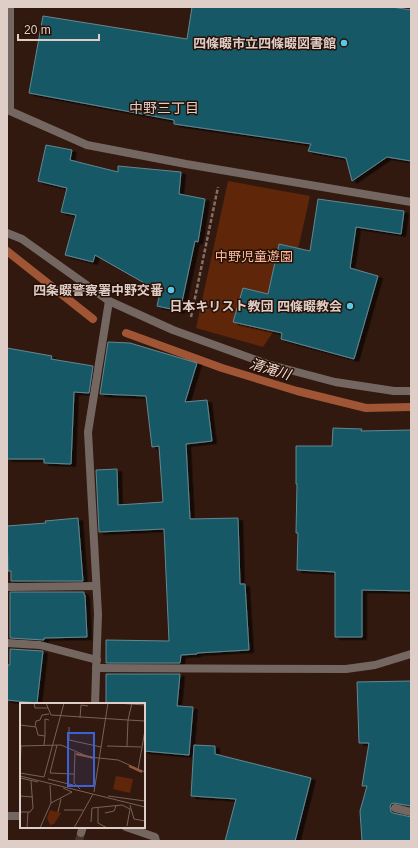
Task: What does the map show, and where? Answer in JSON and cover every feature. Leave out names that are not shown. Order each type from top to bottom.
[{"type":"street","points":[[10,7],[10,111],[87,144],[222,171],[411,202]]},
{"type":"street","points":[[7,232],[22,239],[109,301],[173,330],[267,364],[335,382],[394,391],[411,391]]},
{"type":"street","points":[[95,703],[98,614],[88,432],[109,301]]},
{"type":"street","points":[[7,587],[96,586]]},
{"type":"street","points":[[7,643],[40,645],[97,664],[346,669],[375,665],[411,654]]},
{"type":"street","points":[[395,808],[411,812]]},
{"type":"street","points":[[7,816],[20,816]]},
{"type":"street","points":[[129,828],[155,838],[156,841]]},
{"type":"path","points":[[187,335],[222,171]]},
{"type":"green space","name":"中野児童遊園","points":[[228,181],[310,196],[283,317],[263,347],[196,328]]},
{"type":"building","points":[[192,7],[392,7],[411,10],[411,161],[387,157],[352,181],[346,158],[308,151],[311,144],[174,124],[174,120],[29,93],[43,16],[187,39]]},
{"type":"building","points":[[46,145],[72,150],[70,160],[118,172],[118,166],[181,172],[179,194],[205,199],[198,242],[195,241],[180,311],[157,306],[160,292],[95,255],[93,262],[65,255],[76,215],[61,212],[67,188],[38,181]]},
{"type":"building","points":[[318,199],[404,211],[401,234],[356,227],[350,268],[378,276],[354,359],[281,339],[282,333],[233,322],[243,288],[268,294],[279,244],[310,251]]},
{"type":"building","points":[[108,342],[130,343],[197,363],[185,402],[207,400],[212,441],[186,444],[190,519],[238,518],[240,584],[245,584],[249,650],[181,655],[180,663],[106,663],[106,640],[169,641],[164,529],[99,532],[96,470],[117,469],[118,505],[163,502],[159,446],[152,447],[146,396],[100,394]]},
{"type":"building","points":[[7,348],[52,356],[51,359],[93,366],[89,393],[74,392],[71,464],[44,463],[44,459],[7,459]]},
{"type":"building","points":[[333,428],[362,429],[361,431],[411,430],[411,591],[362,590],[362,637],[335,637],[335,572],[297,570],[298,533],[296,533],[296,446],[332,446]]},
{"type":"building","points":[[78,518],[83,581],[11,581],[11,571],[8,571],[7,526],[46,523],[45,521]]},
{"type":"building","points":[[10,592],[84,592],[87,637],[44,638],[44,640],[10,638]]},
{"type":"building","points":[[10,649],[43,651],[37,703],[7,700],[7,665],[10,665]]},
{"type":"building","points":[[106,674],[180,674],[177,706],[193,707],[189,755],[145,751],[145,703],[106,703]]},
{"type":"building","points":[[411,681],[411,806],[394,803],[391,804],[390,807],[391,812],[393,813],[411,817],[411,841],[362,841],[360,811],[367,786],[362,786],[369,743],[359,743],[357,682]]},
{"type":"building","points":[[194,745],[215,746],[215,754],[311,778],[295,841],[225,841],[236,799],[191,796]]},
{"type":"waterway","name":"清滝川","points":[[7,251],[93,319]]},
{"type":"waterway","name":"清滝川","points":[[126,333],[222,368],[297,391],[366,408],[411,407]]},
{"type":"tunnel","points":[[79,841],[81,833]]},
{"type":"place","name":"四條畷市立四條畷図書館","points":[[344,43]]},
{"type":"place","name":"四条畷警察署中野交番","points":[[171,290]]},
{"type":"place","name":"日本キリスト教団 四條畷教会","points":[[350,306]]},
{"type":"district","name":"中野三丁目","points":[[164,108]]}]
